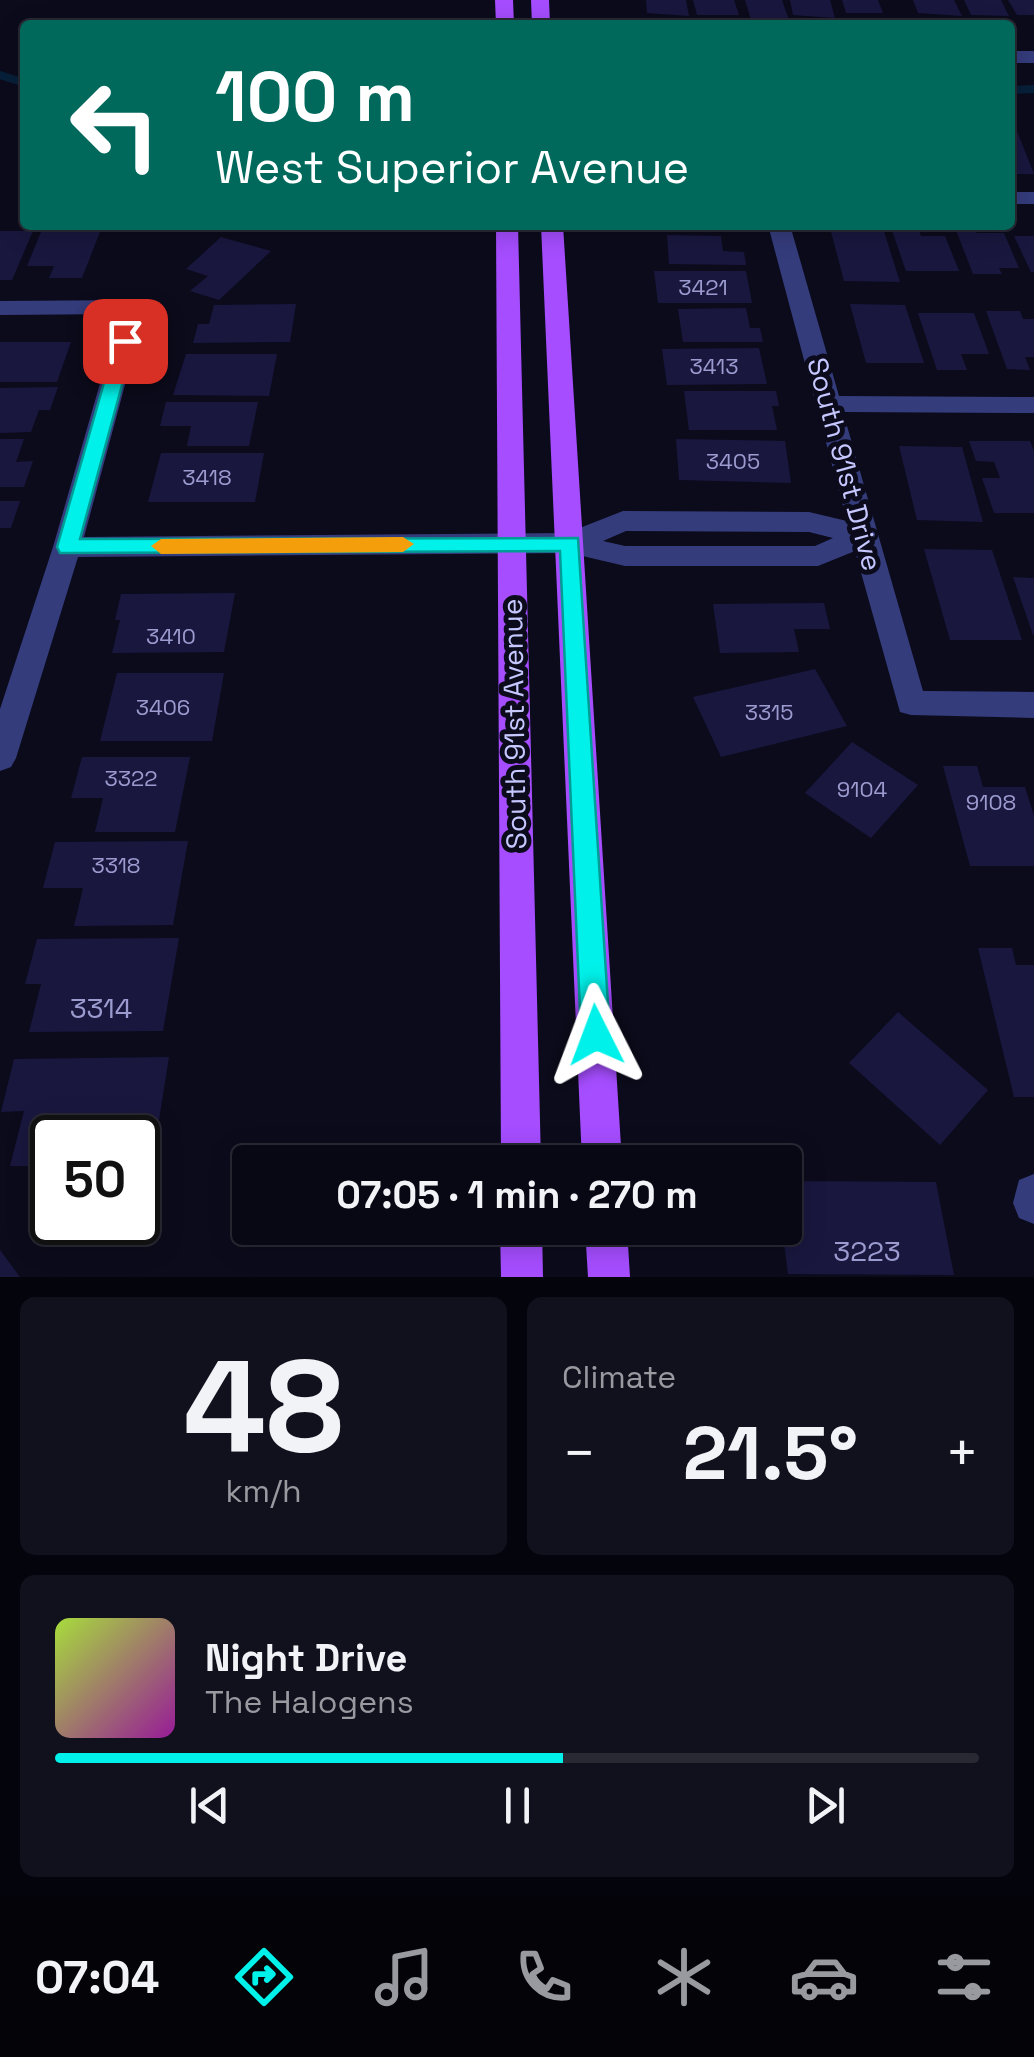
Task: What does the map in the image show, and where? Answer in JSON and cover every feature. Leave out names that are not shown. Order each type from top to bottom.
[{"type":"main road","name":"South 91st Avenue","points":[[507,230],[520,1145]]},
{"type":"main road","points":[[552,230],[601,1145]]},
{"type":"main road","points":[[521,1245],[522,1277]]},
{"type":"main road","points":[[607,1245],[609,1277]]},
{"type":"street","name":"South 91st Drive","points":[[780,230],[911,704],[1034,704]]},
{"type":"street","points":[[0,308],[134,307],[67,547],[0,758]]},
{"type":"street","points":[[828,404],[1034,405]]},
{"type":"street","points":[[67,547],[570,544],[625,556],[818,556],[864,535]]},
{"type":"building","points":[[646,0],[686,0],[689,16],[647,13]]},
{"type":"building","points":[[693,0],[734,0],[739,15],[697,15]]},
{"type":"building","points":[[745,0],[782,0],[789,20],[751,20]]},
{"type":"building","points":[[790,0],[830,0],[835,18],[793,15]]},
{"type":"building","points":[[842,0],[878,0],[883,13],[846,13]]},
{"type":"building","points":[[913,0],[954,0],[962,16],[918,13]]},
{"type":"building","points":[[964,0],[1001,0],[1009,16],[971,15]]},
{"type":"building","points":[[1008,0],[1034,0],[1034,15],[1017,15]]},
{"type":"building","points":[[1015,131],[1017,131],[1034,174],[1015,174]]},
{"type":"building","points":[[639,230],[722,231],[639,231]]},
{"type":"building","points":[[831,230],[884,230],[900,282],[844,281]]},
{"type":"building","points":[[892,230],[919,230],[921,236],[945,236],[959,271],[906,271]]},
{"type":"building","points":[[956,230],[1004,233],[1019,268],[999,268],[1002,274],[973,274]]},
{"type":"building","points":[[0,231],[33,231],[12,280],[0,280]]},
{"type":"building","points":[[41,232],[100,232],[82,278],[49,278],[54,266],[27,266]]},
{"type":"building","points":[[667,235],[721,236],[723,251],[744,252],[746,265],[669,264]]},
{"type":"building","points":[[1014,236],[1034,236],[1034,272],[1031,272]]},
{"type":"building","points":[[221,237],[271,251],[219,300],[190,291],[208,276],[186,269]]},
{"type":"building","points":[[654,271],[746,271],[752,303],[658,303]]},
{"type":"building","points":[[296,304],[290,342],[193,343],[198,324],[209,324],[214,305]]},
{"type":"building","points":[[850,304],[905,305],[924,363],[866,363]]},
{"type":"building","points":[[746,308],[750,328],[760,328],[763,342],[683,342],[678,309]]},
{"type":"building","points":[[986,311],[1020,311],[1023,319],[1034,319],[1034,357],[1025,357],[1030,370],[1007,369]]},
{"type":"building","points":[[918,313],[974,313],[989,354],[961,354],[967,370],[937,370]]},
{"type":"building","points":[[0,342],[71,342],[57,382],[0,382]]},
{"type":"building","points":[[759,348],[767,384],[667,385],[662,349]]},
{"type":"building","points":[[186,354],[277,354],[269,396],[173,395]]},
{"type":"building","points":[[58,387],[50,410],[39,410],[31,432],[0,433],[0,388]]},
{"type":"building","points":[[684,391],[776,391],[779,406],[772,406],[777,430],[689,430]]},
{"type":"building","points":[[166,402],[258,402],[249,446],[187,446],[191,426],[160,426]]},
{"type":"building","points":[[0,439],[24,439],[16,462],[33,461],[24,487],[0,487]]},
{"type":"building","points":[[676,439],[785,441],[791,483],[679,480]]},
{"type":"building","points":[[969,441],[1030,441],[1034,451],[1034,513],[994,513],[982,478],[1000,478],[994,462],[976,461]]},
{"type":"building","points":[[899,446],[962,447],[983,522],[917,520]]},
{"type":"building","points":[[161,453],[264,453],[255,502],[148,502]]},
{"type":"building","points":[[0,501],[20,501],[11,528],[0,528]]},
{"type":"building","points":[[924,549],[992,550],[1022,640],[950,640]]},
{"type":"building","points":[[1013,577],[1034,578],[1034,635],[1033,635]]},
{"type":"building","points":[[235,593],[224,652],[112,653],[121,594]]},
{"type":"building","points":[[824,603],[830,629],[794,629],[799,652],[720,653],[713,604]]},
{"type":"building","points":[[815,669],[847,726],[721,757],[693,697]]},
{"type":"building","points":[[117,673],[224,673],[212,741],[100,741]]},
{"type":"building","points":[[852,742],[918,785],[871,838],[805,793]]},
{"type":"building","points":[[82,757],[190,757],[175,832],[95,832],[103,798],[71,798]]},
{"type":"building","points":[[943,766],[977,766],[983,787],[1025,787],[1034,816],[1034,866],[970,866]]},
{"type":"building","points":[[188,841],[173,925],[74,926],[83,888],[43,888],[55,842]]},
{"type":"building","points":[[179,938],[163,1031],[29,1032],[41,984],[25,984],[37,939]]},
{"type":"building","points":[[978,948],[1012,948],[1016,965],[1034,965],[1034,1097],[1014,1097]]},
{"type":"building","points":[[898,1012],[988,1090],[940,1145],[849,1063]]},
{"type":"building","points":[[169,1057],[160,1115],[30,1115],[30,1166],[10,1166],[24,1111],[1,1112],[14,1059]]},
{"type":"building","points":[[802,1181],[936,1182],[954,1275],[788,1274],[784,1245],[802,1245]]},
{"type":"building","points":[[0,1250],[20,1277],[0,1277]]},
{"type":"waterway","points":[[0,75],[20,81]]},
{"type":"waterway","points":[[1015,90],[1034,89]]},
{"type":"slow traffic","points":[[161,546],[403,544]]},
{"type":"route","points":[[125,341],[67,547],[570,544],[596,1035]]}]
